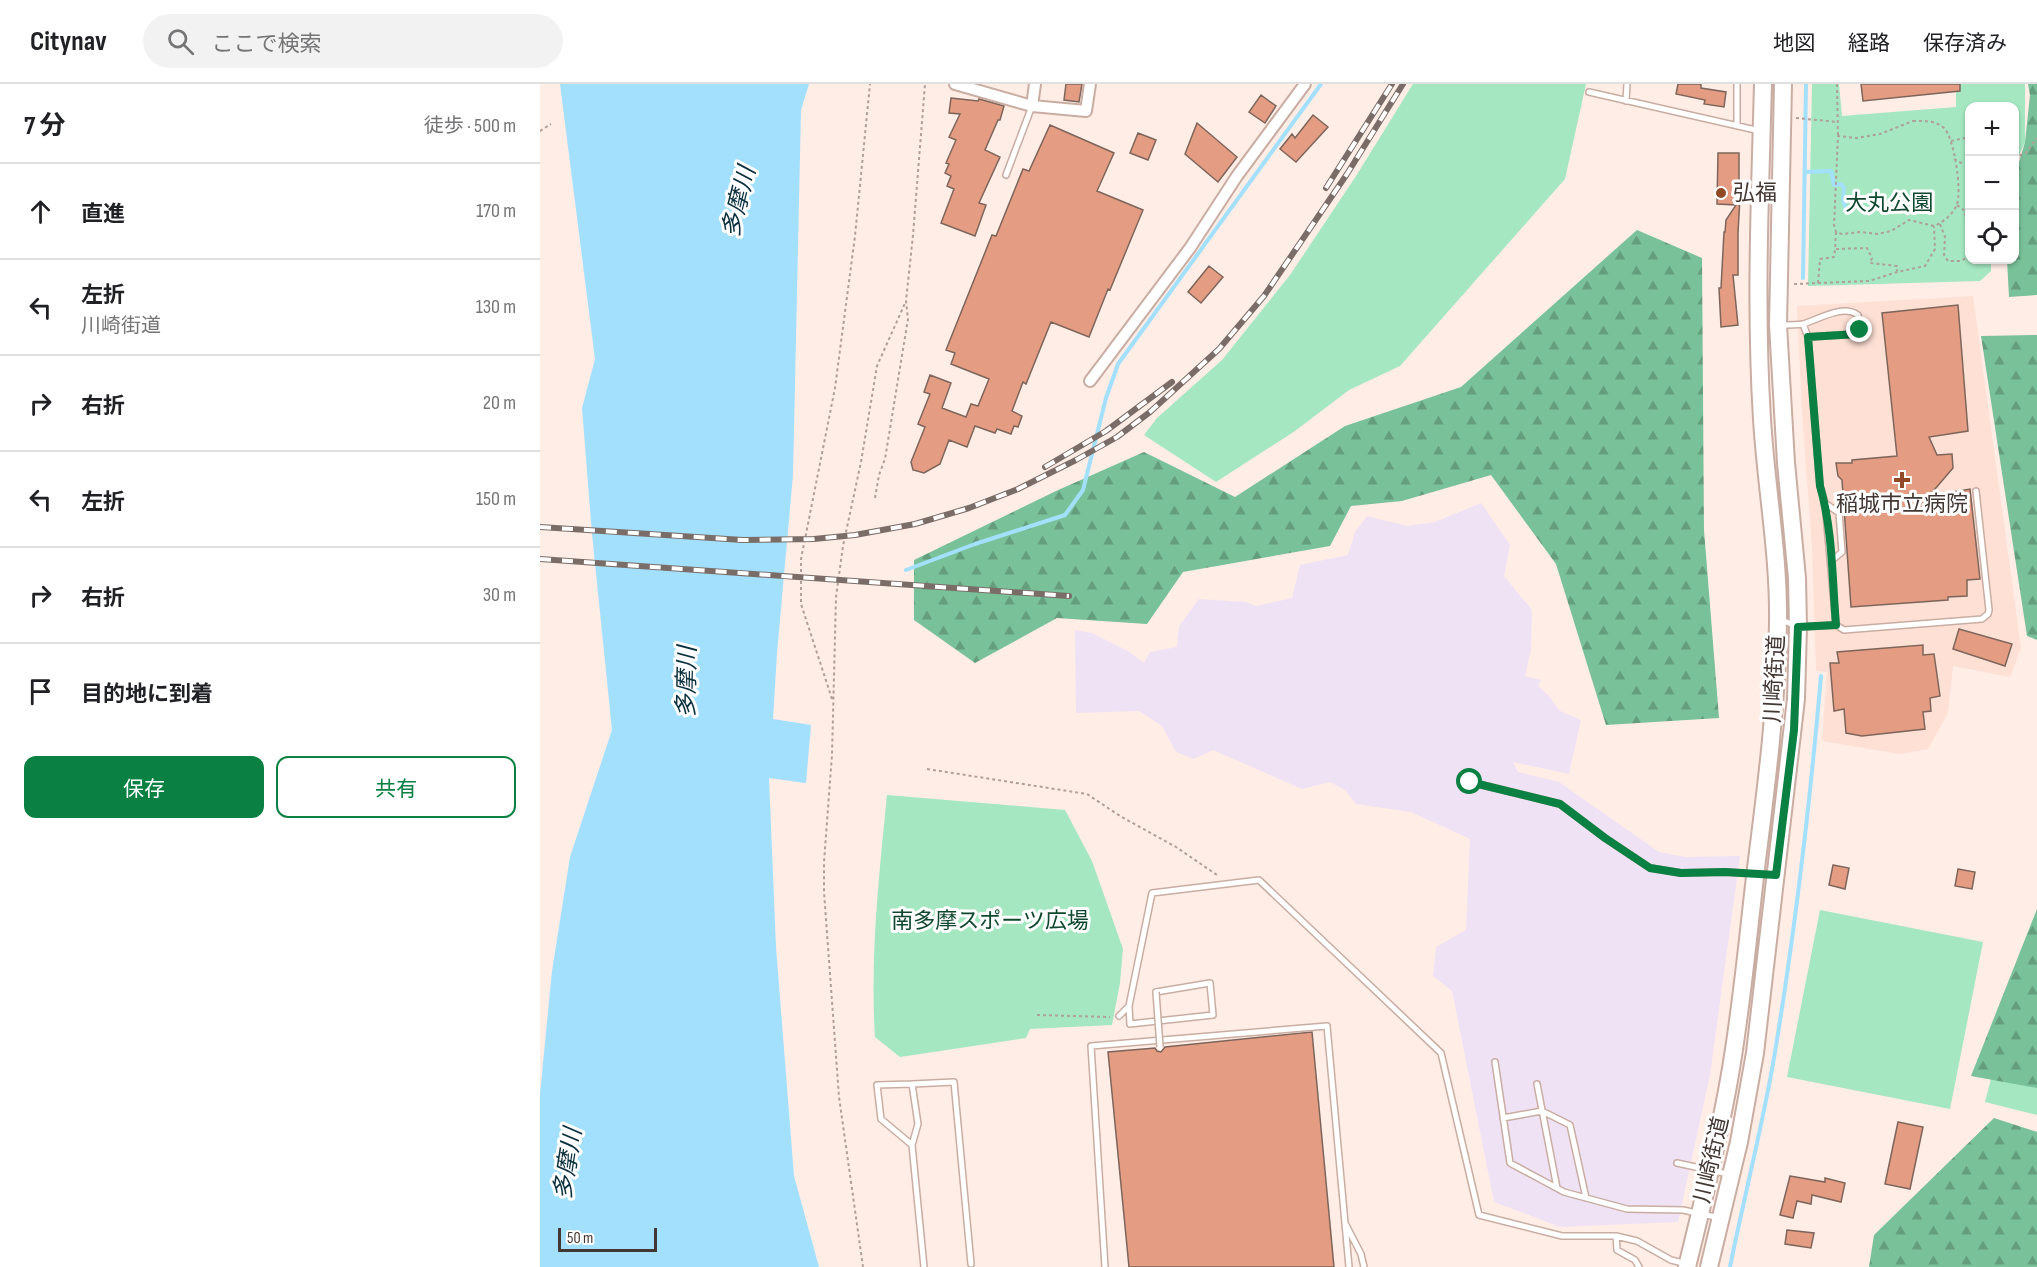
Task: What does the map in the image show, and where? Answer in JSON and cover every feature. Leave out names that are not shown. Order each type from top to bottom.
[{"type":"main road","name":"川崎街道","points":[[1687,1265],[1730,1077],[1773,736],[1778,618],[1762,421],[1758,326],[1763,84]]},
{"type":"main road","name":"川崎街道","points":[[1709,1267],[1732,1175],[1755,1053],[1794,730],[1798,627],[1797,578],[1784,440],[1778,325],[1783,84]]},
{"type":"main road","points":[[1762,132],[1782,132]]},
{"type":"main road","points":[[1758,326],[1778,325]]},
{"type":"street","points":[[955,84],[1032,106],[1086,111],[1090,84]]},
{"type":"street","points":[[1032,106],[1035,84]]},
{"type":"street","points":[[1090,381],[1190,248],[1237,176],[1305,84]]},
{"type":"lane","points":[[1626,101],[1627,84]]},
{"type":"lane","points":[[1737,84],[1737,126]]},
{"type":"lane","points":[[1588,92],[1762,132]]},
{"type":"lane","points":[[1006,175],[1032,106]]},
{"type":"lane","points":[[1778,325],[1803,324],[1828,314],[1853,311],[1858,315],[1860,330],[1857,334],[1808,337]]},
{"type":"lane","points":[[1803,324],[1808,337],[1820,486],[1825,503],[1832,561],[1836,625]]},
{"type":"lane","points":[[1778,618],[1798,627],[1836,625],[1844,630],[1982,619],[1989,610],[1976,491]]},
{"type":"lane","points":[[1825,503],[1839,513],[1842,552],[1832,561]]},
{"type":"lane","points":[[1470,782],[1560,804],[1650,868],[1681,873],[1776,875]]},
{"type":"lane","points":[[1160,1047],[1156,992],[1210,984],[1213,1015],[1130,1024],[1129,1006],[1152,893],[1258,880],[1441,1053],[1479,1215],[1562,1236],[1616,1236],[1637,1241],[1671,1260],[1687,1265]]},
{"type":"lane","points":[[1119,1016],[1129,1006]]},
{"type":"lane","points":[[1105,1267],[1091,1046],[1327,1026],[1349,1267]]},
{"type":"lane","points":[[1495,1062],[1510,1163],[1564,1192],[1627,1209],[1683,1210],[1721,1218]]},
{"type":"lane","points":[[912,1145],[881,1119],[877,1085],[954,1082],[971,1264]]},
{"type":"lane","points":[[912,1084],[918,1124],[912,1145],[924,1267]]},
{"type":"lane","points":[[1537,1084],[1557,1188]]},
{"type":"lane","points":[[1503,1118],[1542,1111],[1570,1125],[1586,1198]]},
{"type":"lane","points":[[1677,1163],[1732,1175]]},
{"type":"lane","points":[[1343,1221],[1361,1254],[1364,1267]]},
{"type":"lane","points":[[1616,1236],[1617,1250],[1635,1260],[1639,1267]]},
{"type":"path","points":[[833,702],[801,604],[801,558],[836,388],[855,236],[870,84]]},
{"type":"path","points":[[875,498],[885,459],[909,319],[906,302],[914,235],[924,84]]},
{"type":"path","points":[[1818,283],[1820,259],[1834,256],[1835,249],[1837,84]]},
{"type":"path","points":[[1798,118],[1838,123]]},
{"type":"path","points":[[1836,232],[1878,234],[1891,231],[1908,219],[1934,226],[1940,224],[1957,205],[1959,187],[1950,136],[1943,126],[1932,121],[1912,121],[1901,124],[1891,131],[1857,138],[1838,136]]},
{"type":"path","points":[[540,131],[551,124]]},
{"type":"path","points":[[1951,141],[1965,138]]},
{"type":"path","points":[[2019,156],[2026,153],[2037,138]]},
{"type":"path","points":[[1954,159],[1965,164]]},
{"type":"path","points":[[1940,224],[1945,237],[1944,255],[1948,261],[1960,261],[1969,257],[1965,211],[1957,205]]},
{"type":"path","points":[[1790,284],[1869,281],[1925,266],[1935,249],[1934,226]]},
{"type":"path","points":[[1835,249],[1867,248],[1872,258],[1870,263],[1897,266],[1897,272]]},
{"type":"path","points":[[863,1267],[839,1097],[824,892],[832,755],[834,610],[843,546],[861,462],[877,366],[906,302]]},
{"type":"path","points":[[927,769],[1087,794],[1120,816],[1176,847],[1229,884]]},
{"type":"path","points":[[1037,1015],[1104,1018],[1119,1016]]},
{"type":"shaded area","name":"稲城市立病院","points":[[1973,296],[2021,648],[2010,677],[1953,666],[1948,713],[1928,749],[1900,754],[1822,741],[1827,672],[1816,671],[1812,547],[1797,306]]},
{"type":"shaded area","points":[[1481,503],[1510,545],[1504,576],[1532,610],[1531,650],[1525,676],[1541,680],[1538,686],[1560,711],[1581,720],[1569,774],[1513,762],[1518,772],[1559,782],[1659,852],[1685,857],[1740,856],[1710,1075],[1678,1222],[1560,1227],[1494,1202],[1452,991],[1433,976],[1436,947],[1466,930],[1470,839],[1411,812],[1356,804],[1345,790],[1330,782],[1302,789],[1213,750],[1194,759],[1176,752],[1162,726],[1139,711],[1076,713],[1075,630],[1092,633],[1128,651],[1144,663],[1150,652],[1177,647],[1179,626],[1199,599],[1246,602],[1256,606],[1292,598],[1300,565],[1348,555],[1355,532],[1367,516],[1407,526],[1435,522]]},
{"type":"green space","points":[[1413,84],[1586,84],[1565,179],[1400,366],[1349,390],[1295,431],[1216,482],[1144,435],[1157,418],[1222,360],[1290,275],[1356,176]]},
{"type":"green space","name":"大丸公園","points":[[1812,84],[1839,84],[1842,116],[1956,107],[1956,84],[2025,84],[2025,142],[2019,155],[2019,102],[1965,102],[1965,264],[1991,264],[1991,271],[1980,281],[1808,286]]},
{"type":"green space","points":[[2028,84],[2037,84],[2037,295],[2009,297],[2007,264],[2019,264],[2019,162],[2025,142],[2030,95]]},
{"type":"green space","points":[[1637,230],[1702,258],[1704,530],[1719,718],[1606,725],[1556,564],[1491,475],[1402,501],[1351,506],[1330,546],[1183,572],[1147,624],[1057,618],[975,663],[914,620],[914,560],[1056,491],[1144,452],[1235,497],[1345,426],[1461,387]]},
{"type":"green space","points":[[2037,335],[2037,640],[2027,636],[1981,336]]},
{"type":"green space","name":"南多摩スポーツ広場","points":[[887,795],[1065,810],[1092,861],[1123,949],[1120,983],[1112,1025],[1030,1029],[1026,1038],[900,1057],[875,1037],[874,946]]},
{"type":"green space","points":[[2037,909],[2037,1088],[1971,1076]]},
{"type":"green space","points":[[1820,910],[1983,942],[1950,1109],[1787,1077]]},
{"type":"green space","points":[[1995,1064],[2037,1075],[2037,1115],[1985,1102]]},
{"type":"green space","points":[[1994,1118],[2037,1132],[2037,1267],[1869,1267],[1874,1235]]},
{"type":"water","name":"多摩川","points":[[560,84],[809,84],[801,110],[793,475],[773,719],[811,725],[806,783],[769,778],[776,947],[794,1176],[819,1267],[540,1267],[540,1094],[552,971],[570,857],[612,730],[582,408],[595,359]]},
{"type":"building","points":[[1066,84],[1082,84],[1079,102],[1064,100]]},
{"type":"building","points":[[1678,84],[1701,84],[1701,88],[1726,92],[1724,107],[1704,104],[1705,100],[1676,94]]},
{"type":"building","points":[[1861,84],[1960,84],[1960,91],[1863,101]]},
{"type":"building","points":[[1261,95],[1276,106],[1265,123],[1249,112]]},
{"type":"building","points":[[951,98],[978,101],[979,99],[1004,106],[1000,120],[985,150],[1000,157],[979,203],[986,205],[975,236],[941,223],[954,189],[947,186],[951,176],[945,173],[949,164],[946,163],[956,140],[949,137],[960,114],[949,113]]},
{"type":"building","points":[[1313,115],[1328,127],[1296,162],[1280,149],[1292,134],[1295,138]]},
{"type":"building","points":[[1197,123],[1237,157],[1218,182],[1185,154]]},
{"type":"building","points":[[1050,125],[1114,153],[1097,191],[1143,210],[1089,337],[1051,322],[1026,384],[1023,382],[1012,411],[1022,416],[1018,427],[1014,426],[1011,434],[997,429],[995,433],[975,426],[967,447],[949,440],[940,464],[924,473],[913,470],[911,462],[925,427],[918,424],[930,394],[924,392],[930,375],[951,383],[942,408],[966,417],[971,404],[978,406],[989,379],[951,364],[955,353],[946,350],[992,235],[996,236],[1023,169],[1029,171]]},
{"type":"building","points":[[1138,133],[1156,140],[1148,160],[1130,153]]},
{"type":"building","points":[[1718,153],[1739,153],[1739,200],[1740,197],[1738,275],[1733,275],[1738,325],[1721,327],[1719,288],[1721,288],[1724,232],[1726,220],[1736,205],[1717,204]]},
{"type":"building","points":[[1209,266],[1223,277],[1201,303],[1188,292]]},
{"type":"building","points":[[1958,305],[1968,431],[1929,437],[1937,455],[1952,454],[1953,468],[1929,496],[1970,489],[1980,579],[1967,580],[1967,596],[1948,597],[1948,600],[1851,607],[1842,480],[1838,476],[1836,463],[1852,463],[1852,460],[1897,456],[1882,313]]},
{"type":"building","points":[[1959,629],[2012,644],[2005,666],[1953,649]]},
{"type":"building","points":[[1923,645],[1923,655],[1934,654],[1940,696],[1930,698],[1931,711],[1923,712],[1925,729],[1862,736],[1846,733],[1844,709],[1834,711],[1830,663],[1839,663],[1837,652]]},
{"type":"building","points":[[1833,865],[1849,868],[1845,889],[1829,885]]},
{"type":"building","points":[[1958,869],[1975,872],[1972,889],[1955,886]]},
{"type":"building","points":[[1312,1032],[1334,1267],[1129,1267],[1108,1052],[1155,1048],[1161,1052],[1165,1047]]},
{"type":"building","points":[[1898,1122],[1923,1127],[1910,1189],[1885,1184]]},
{"type":"building","points":[[1790,1176],[1825,1182],[1825,1178],[1845,1183],[1841,1202],[1812,1195],[1811,1204],[1797,1201],[1793,1218],[1780,1215]]},
{"type":"building","points":[[1787,1230],[1814,1233],[1811,1248],[1785,1244]]},
{"type":"waterway","points":[[906,570],[975,544],[1065,515],[1083,490],[1106,398],[1118,364],[1321,84]]},
{"type":"waterway","points":[[1803,278],[1806,84]]},
{"type":"waterway","points":[[1805,172],[1831,171],[1834,185],[1841,184],[1844,188],[1843,200],[1847,212]]},
{"type":"waterway","points":[[1730,1267],[1764,1110],[1782,1011],[1801,867],[1821,676]]},
{"type":"railway","points":[[1326,188],[1392,84]]},
{"type":"railway","points":[[540,527],[743,540],[814,539],[855,535],[915,524],[969,508],[1018,489],[1076,460],[1117,437],[1150,412],[1219,349],[1264,296],[1347,174],[1403,84]]},
{"type":"railway","points":[[1045,467],[1106,431],[1172,382]]},
{"type":"railway","points":[[540,559],[1069,596]]},
{"type":"place","name":"弘福","points":[[1721,193]]},
{"type":"place","name":"稲城市立病院","points":[[1902,480]]},
{"type":"route","points":[[1470,782],[1560,804],[1650,868],[1681,873],[1725,872],[1776,875],[1794,730],[1798,627],[1836,625],[1832,561],[1825,503],[1820,486],[1808,337],[1857,334],[1860,330]]}]
